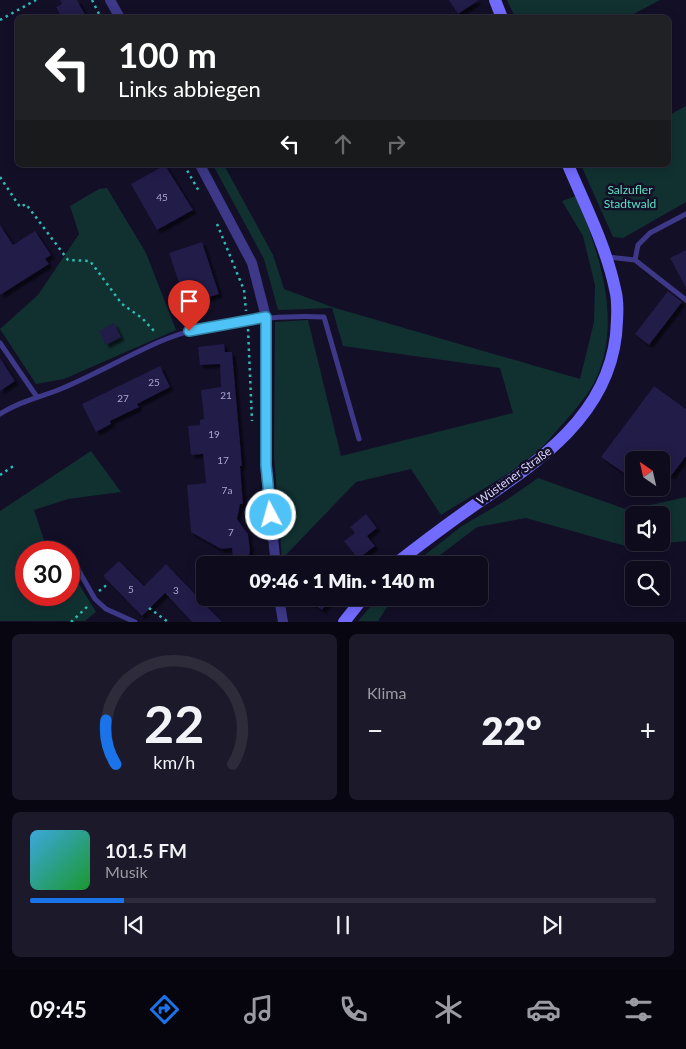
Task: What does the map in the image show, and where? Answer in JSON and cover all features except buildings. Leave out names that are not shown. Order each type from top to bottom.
[{"type":"main road","points":[[495,0],[501,15]]},
{"type":"main road","name":"Wüstener Straße","points":[[405,556],[428,537],[536,463],[560,442],[582,416],[600,389],[614,346],[617,322],[616,290],[593,221],[569,167]]},
{"type":"main road","points":[[344,622],[357,606]]},
{"type":"street","points":[[110,0],[118,15]]},
{"type":"street","points":[[201,167],[252,263],[266,317],[266,465],[275,556]]},
{"type":"street","points":[[280,606],[283,622]]},
{"type":"lane","points":[[635,260],[638,245],[650,233],[686,214]]},
{"type":"lane","points":[[604,256],[635,260],[686,300]]},
{"type":"lane","points":[[0,414],[62,388],[161,341],[189,331],[266,317],[324,316],[359,439]]},
{"type":"lane","points":[[0,343],[37,397]]},
{"type":"lane","points":[[80,573],[95,599],[106,609],[135,622]]},
{"type":"path","points":[[0,20],[36,0]]},
{"type":"path","points":[[92,0],[100,15]]},
{"type":"path","points":[[0,177],[20,207],[26,204],[68,260],[90,260],[122,304],[152,327],[161,341]]},
{"type":"path","points":[[0,475],[15,465]]},
{"type":"path","points":[[71,622],[95,599]]},
{"type":"path","points":[[149,608],[168,622]]},
{"type":"green space","points":[[507,0],[660,0],[632,15],[514,15]]},
{"type":"green space","name":"Salzufler Stadtwald","points":[[686,106],[686,202],[623,238],[613,237],[582,167],[671,167],[671,114]]},
{"type":"green space","points":[[214,167],[225,167],[273,255],[284,289],[332,307],[580,379],[594,322],[595,285],[583,236],[562,201],[576,196],[600,264],[608,313],[607,337],[603,360],[587,395],[537,452],[500,479],[441,515],[411,469],[356,482],[285,556],[282,556],[274,456],[275,322],[308,320],[341,456],[513,413],[500,368],[343,346],[332,308],[278,310],[264,259]]},
{"type":"green space","points":[[107,188],[146,253],[176,330],[64,379],[36,384],[0,329],[38,295],[79,234],[70,206],[99,189]]},
{"type":"green space","points":[[91,451],[121,492],[68,499],[34,510],[44,541],[15,541],[15,606],[80,606],[80,586],[96,612],[85,621],[0,621],[0,511]]},
{"type":"green space","points":[[538,478],[625,509],[625,546],[526,518],[477,527],[439,556],[424,556],[462,526],[508,499]]},
{"type":"green space","points":[[686,497],[686,541],[670,543],[670,506],[646,506]]},
{"type":"green space","points":[[371,606],[388,606],[378,621],[358,621]]},
{"type":"route","points":[[189,331],[266,317],[266,465],[271,515]]}]
